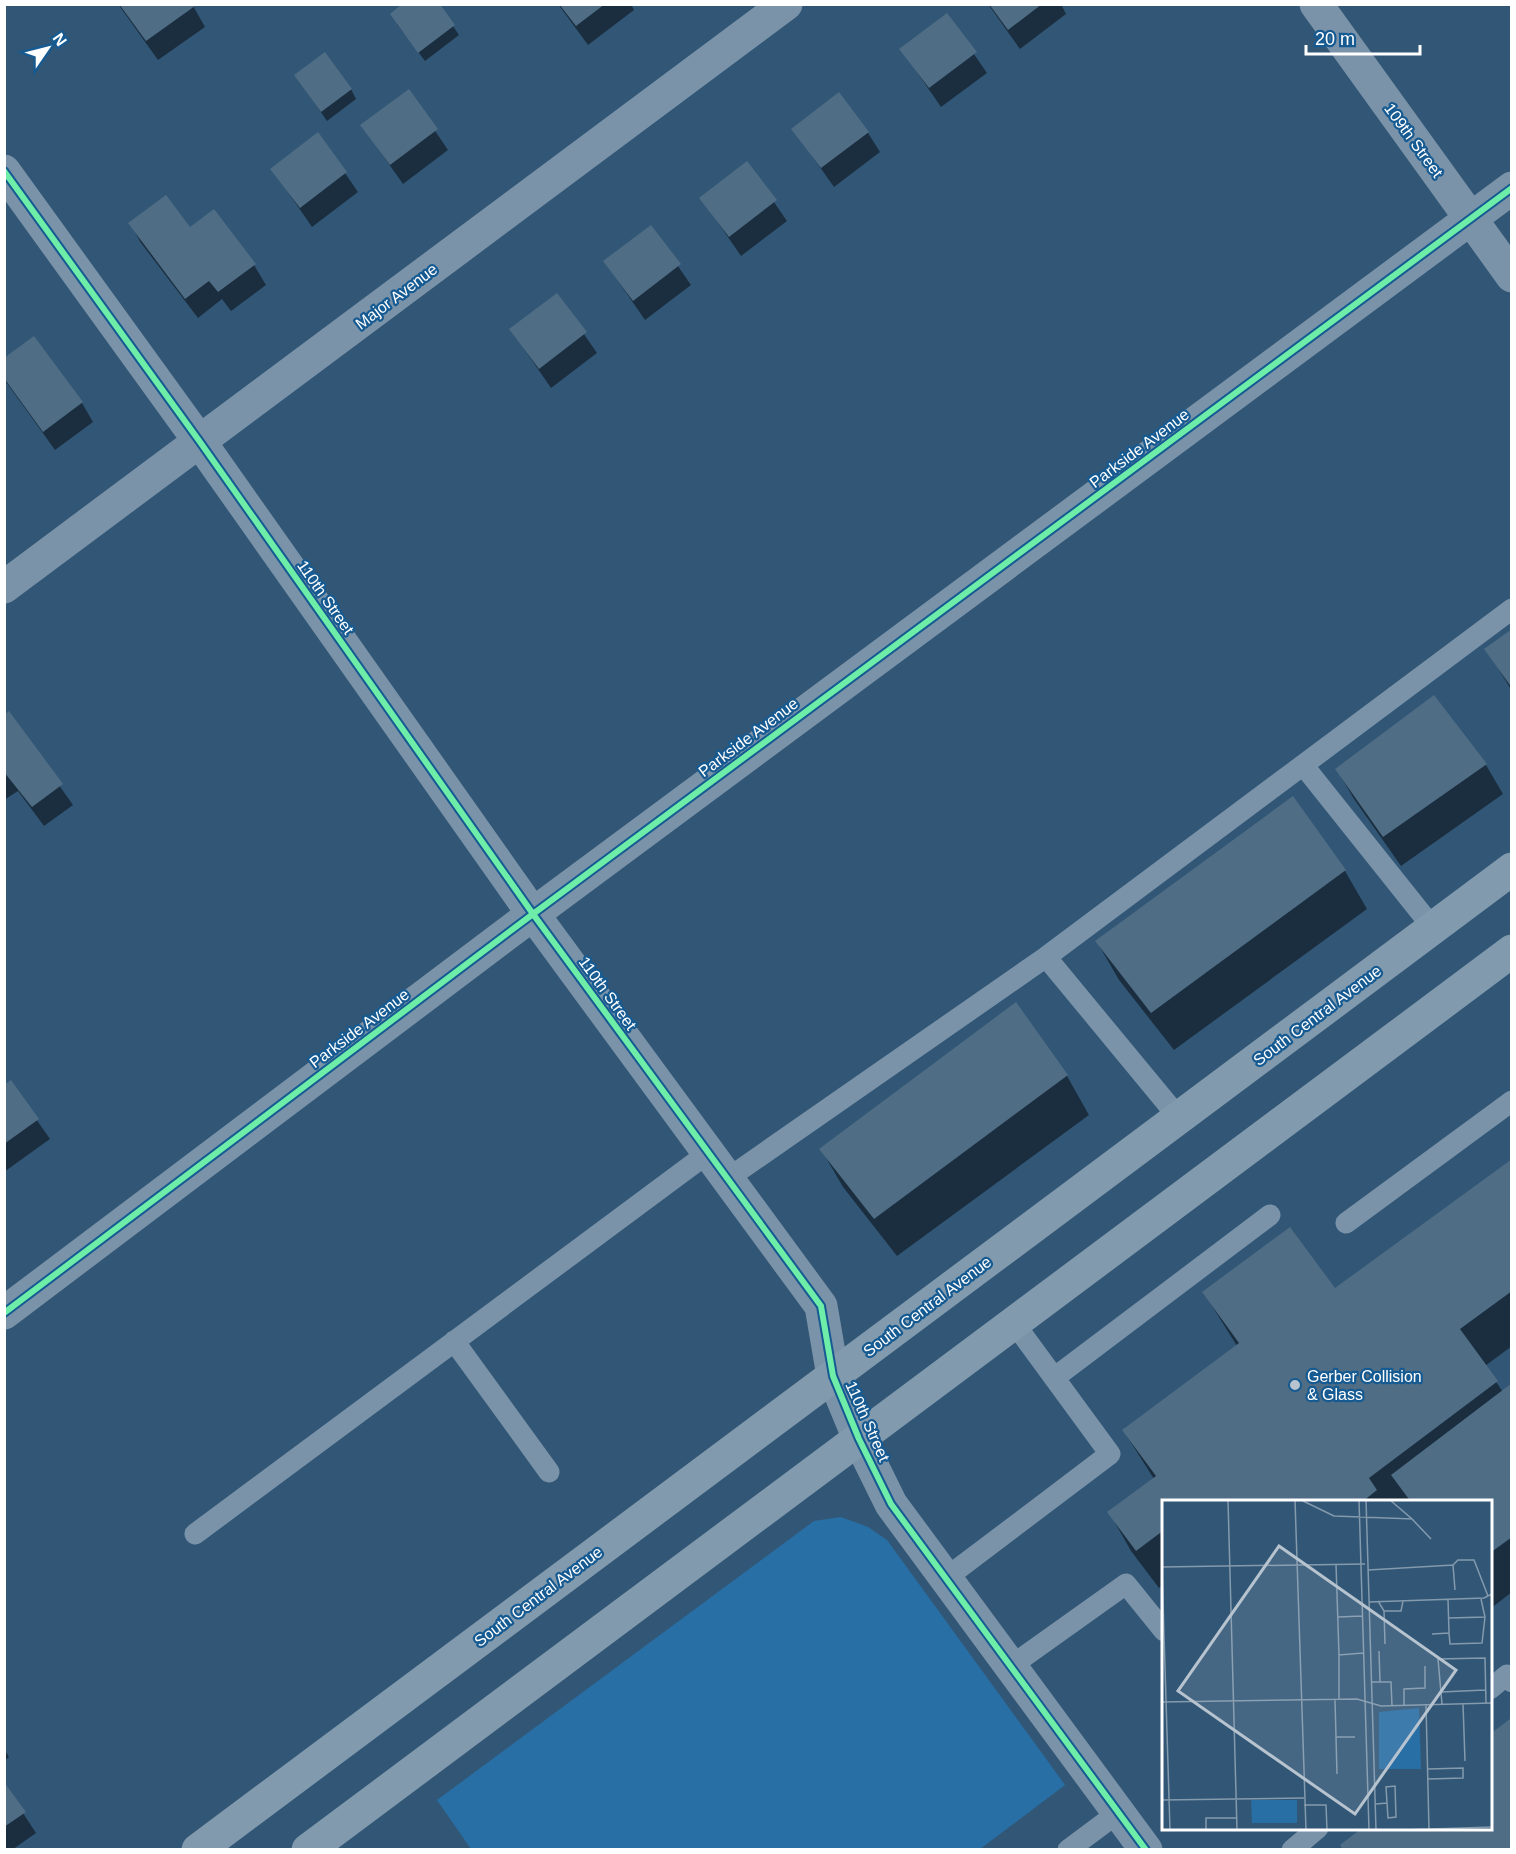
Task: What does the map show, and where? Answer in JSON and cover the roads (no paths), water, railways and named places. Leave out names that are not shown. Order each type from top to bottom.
[{"type":"street","name":"Major Avenue","points":[[4,587],[786,4]]},
{"type":"street","name":"109th Street","points":[[1316,4],[1512,276]]},
{"type":"street","name":"110th Street","points":[[4,171],[200,442],[533,914],[820,1306],[833,1376],[859,1439],[891,1504],[1146,1850]]},
{"type":"street","name":"Parkside Avenue","points":[[4,1313],[533,914],[1512,188]]},
{"type":"street","name":"South Central Avenue","points":[[198,1850],[1512,869]]},
{"type":"street","points":[[308,1850],[1512,951]]},
{"type":"lane","points":[[727,1179],[1046,957],[1512,609]]},
{"type":"lane","points":[[1303,765],[1432,928]]},
{"type":"lane","points":[[1046,957],[1179,1118]]},
{"type":"lane","points":[[1346,1223],[1512,1101]]},
{"type":"lane","points":[[195,1534],[708,1153]]},
{"type":"lane","points":[[1054,1378],[1270,1215]]},
{"type":"lane","points":[[946,1578],[1110,1454],[1014,1323]]},
{"type":"lane","points":[[454,1341],[549,1472]]},
{"type":"lane","points":[[1011,1666],[1126,1584],[1162,1629]]},
{"type":"lane","points":[[1492,1688],[1507,1675],[1512,1682]]},
{"type":"lane","points":[[1068,1850],[1119,1812]]},
{"type":"lane","points":[[1292,1850],[1316,1830]]},
{"type":"place","name":"Gerber Collision & Glass","points":[[1295,1385]]}]
